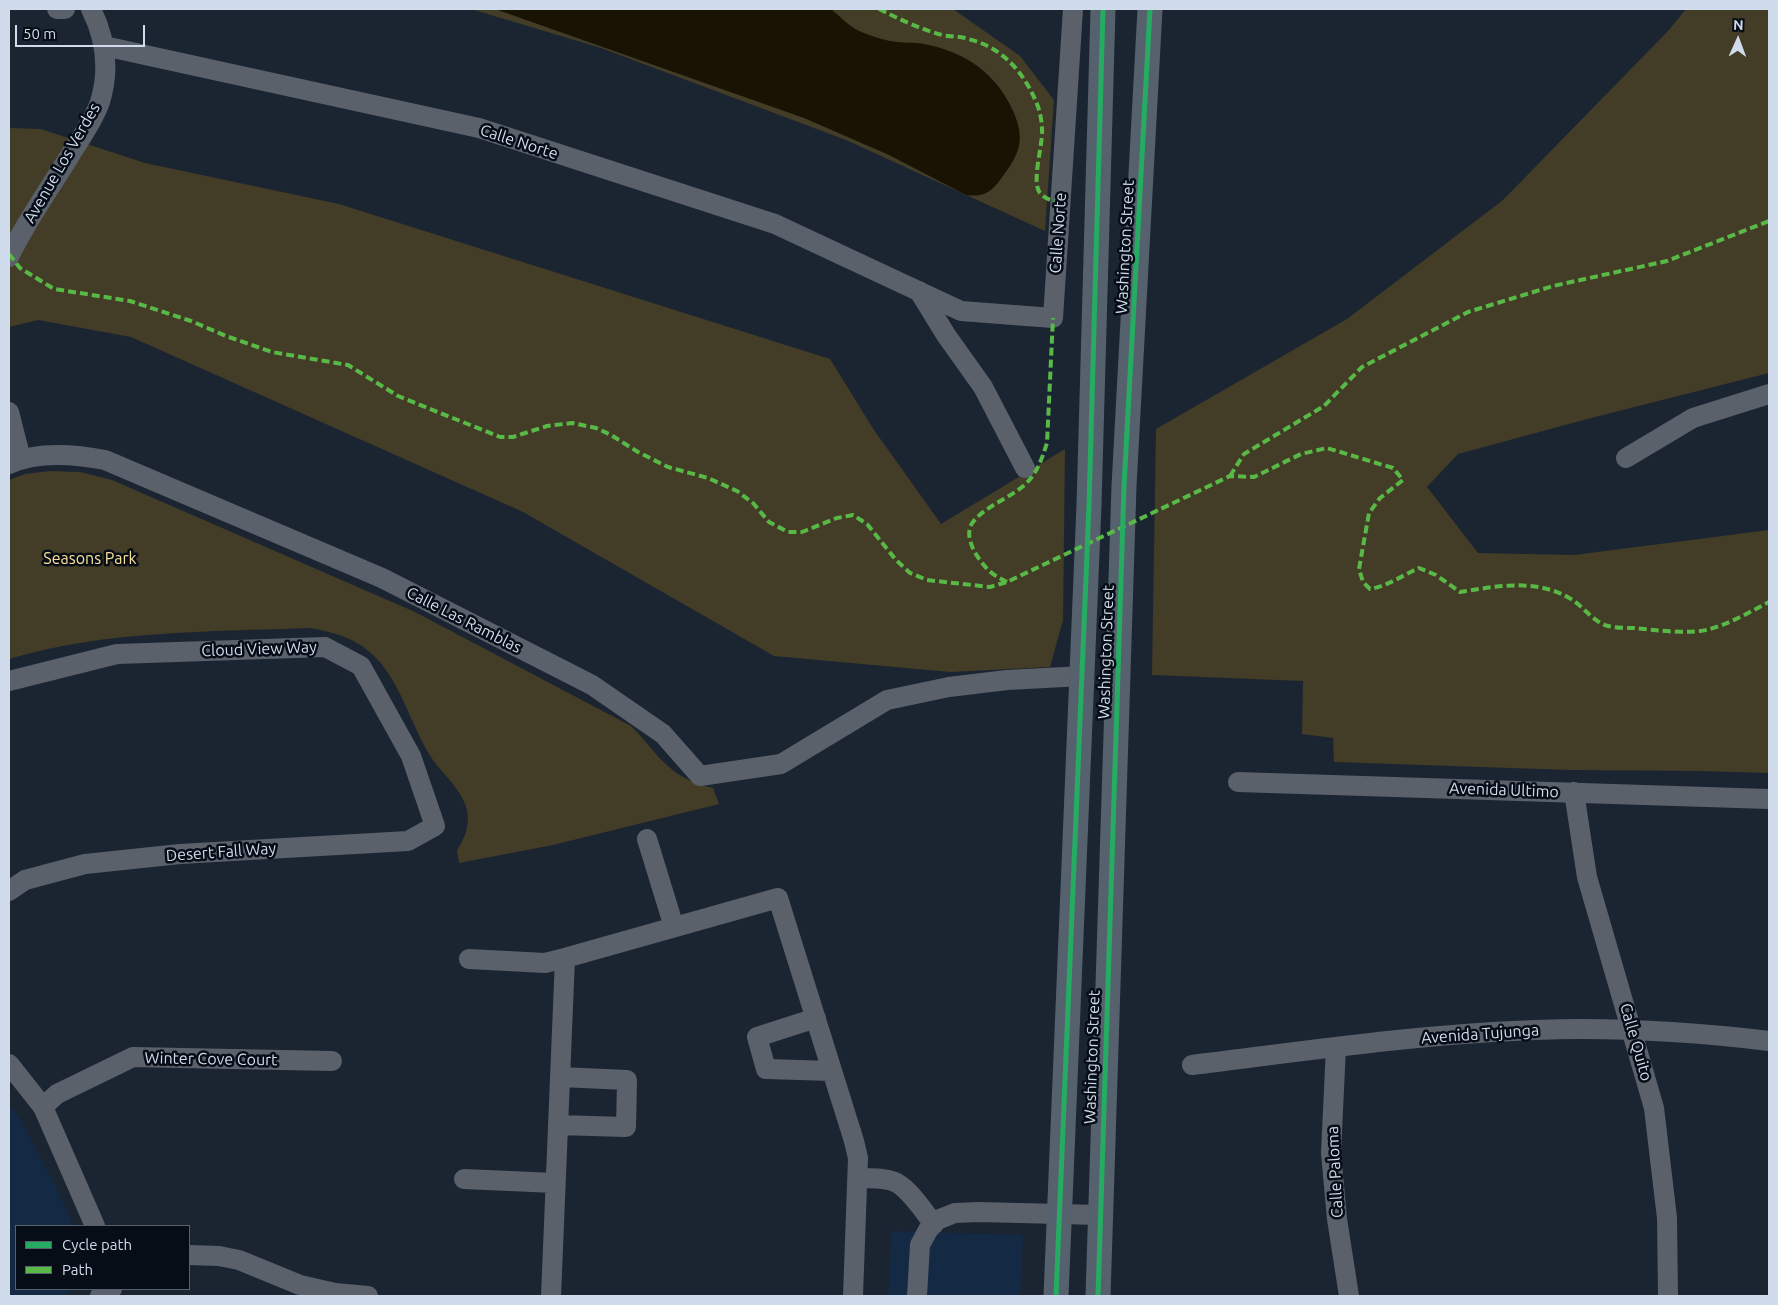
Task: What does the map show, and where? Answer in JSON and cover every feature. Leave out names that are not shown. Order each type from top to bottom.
[{"type":"main road","name":"Washington Street","points":[[1056,1296],[1083,676],[1103,9]]},
{"type":"main road","name":"Washington Street","points":[[1098,1296],[1124,486],[1150,9]]},
{"type":"street","points":[[57,9],[65,9]]},
{"type":"street","name":"Avenue Los Verdes","points":[[9,257],[89,124],[99,104],[106,60],[103,35],[91,9]]},
{"type":"street","name":"Calle Norte","points":[[104,46],[479,128],[775,224],[961,310],[1053,318],[1073,9]]},
{"type":"street","points":[[918,291],[983,387],[1025,468]]},
{"type":"street","points":[[1626,458],[1693,418],[1769,394]]},
{"type":"street","points":[[9,412],[15,461]]},
{"type":"street","name":"Calle Las Ramblas","points":[[15,461],[70,455],[105,460],[382,578],[592,685],[663,734],[700,776],[781,764],[887,700],[949,687],[1007,680],[1083,676]]},
{"type":"street","name":"Cloud View Way","points":[[9,681],[117,654],[325,647],[360,666],[411,756],[435,826]]},
{"type":"street","name":"Avenida Ultimo","points":[[1238,782],[1769,799]]},
{"type":"street","name":"Calle Quito","points":[[1574,792],[1587,877],[1654,1108],[1667,1218],[1668,1296]]},
{"type":"street","name":"Desert Fall Way","points":[[9,891],[25,880],[85,864],[180,854],[408,841],[435,826]]},
{"type":"street","points":[[647,840],[674,927]]},
{"type":"street","points":[[469,959],[545,962],[778,898],[858,1158],[853,1296]]},
{"type":"street","points":[[551,1296],[565,958]]},
{"type":"street","points":[[816,1018],[757,1037],[766,1069],[832,1070]]},
{"type":"street","name":"Avenida Tujunga","points":[[1192,1065],[1336,1047],[1535,1030],[1632,1030],[1722,1035],[1769,1041]]},
{"type":"street","name":"Calle Paloma","points":[[1336,1047],[1331,1153],[1337,1219],[1349,1296]]},
{"type":"street","name":"Winter Cove Court","points":[[43,1107],[57,1094],[133,1057],[332,1062]]},
{"type":"street","points":[[9,1064],[43,1107],[95,1225]]},
{"type":"street","points":[[558,1124],[626,1127],[627,1080],[560,1077]]},
{"type":"street","points":[[858,1178],[882,1179],[897,1183],[910,1195],[934,1224]]},
{"type":"street","points":[[464,1179],[555,1183]]},
{"type":"street","points":[[917,1296],[920,1245],[928,1230],[937,1220],[955,1213],[978,1212],[1100,1215]]},
{"type":"street","points":[[190,1255],[219,1256],[239,1260],[300,1286],[335,1293],[368,1296]]},
{"type":"street","points":[[100,1296],[111,1290]]},
{"type":"shaded area","points":[[495,9],[831,9],[850,26],[864,33],[889,41],[921,43],[939,48],[978,66],[999,86],[1014,113],[1020,137],[1018,151],[1001,179],[993,188],[985,194],[966,195],[889,155],[804,118]]},
{"type":"shaded area","points":[[9,1104],[21,1121],[56,1186],[73,1225],[15,1225],[15,1290],[73,1290],[61,1296],[9,1296]]},
{"type":"shaded area","points":[[892,1231],[1023,1235],[1020,1296],[888,1296]]},
{"type":"green space","points":[[471,9],[953,9],[1020,56],[1054,100],[1045,231],[846,140],[601,48]]},
{"type":"green space","points":[[1686,9],[1769,9],[1769,373],[1458,454],[1427,487],[1478,553],[1574,555],[1769,530],[1769,773],[1570,770],[1334,762],[1333,738],[1302,734],[1303,681],[1152,675],[1156,429],[1347,319],[1503,200],[1668,31]]},
{"type":"green space","points":[[9,128],[41,129],[145,163],[339,204],[830,359],[874,430],[941,524],[1065,449],[1063,620],[1050,667],[950,672],[774,656],[523,512],[131,337],[38,320],[9,327]]},
{"type":"green space","name":"Seasons Park","points":[[49,471],[80,472],[112,480],[415,612],[631,726],[658,756],[678,774],[701,785],[713,788],[719,804],[553,845],[459,863],[457,850],[464,836],[468,821],[467,810],[461,795],[431,757],[398,689],[382,664],[365,648],[351,640],[310,628],[158,634],[82,642],[9,659],[9,480],[25,474]]},
{"type":"marked path","points":[[879,9],[934,33],[965,38],[980,43],[991,48],[1010,62],[1026,81],[1040,113],[1042,137],[1037,172],[1038,188],[1044,197],[1060,203]]},
{"type":"marked path","points":[[1230,476],[1244,454],[1324,406],[1362,367],[1468,312],[1553,286],[1667,261],[1769,221]]},
{"type":"marked path","points":[[9,254],[20,268],[54,289],[130,301],[191,321],[272,352],[348,365],[398,396],[500,437],[513,437],[547,426],[572,423],[596,428],[668,467],[708,478],[737,491],[753,503],[769,522],[788,532],[802,532],[837,518],[853,515],[867,524],[896,560],[910,573],[927,580],[990,587],[1007,582],[1230,476],[1254,477],[1301,454],[1327,448],[1393,468],[1403,480],[1380,498],[1369,513],[1359,569],[1363,582],[1370,589],[1389,583],[1419,568],[1436,575],[1460,592],[1517,585],[1544,588],[1558,592],[1571,599],[1593,618],[1608,626],[1683,632],[1702,631],[1718,627],[1769,602]]},
{"type":"marked path","points":[[1007,582],[988,570],[974,551],[969,536],[970,529],[979,515],[1025,485],[1034,474],[1040,461],[1047,443],[1053,318]]},
{"type":"cycle path","points":[[1056,1296],[1089,505],[1103,9]]},
{"type":"cycle path","points":[[1098,1296],[1124,486],[1150,9]]}]
